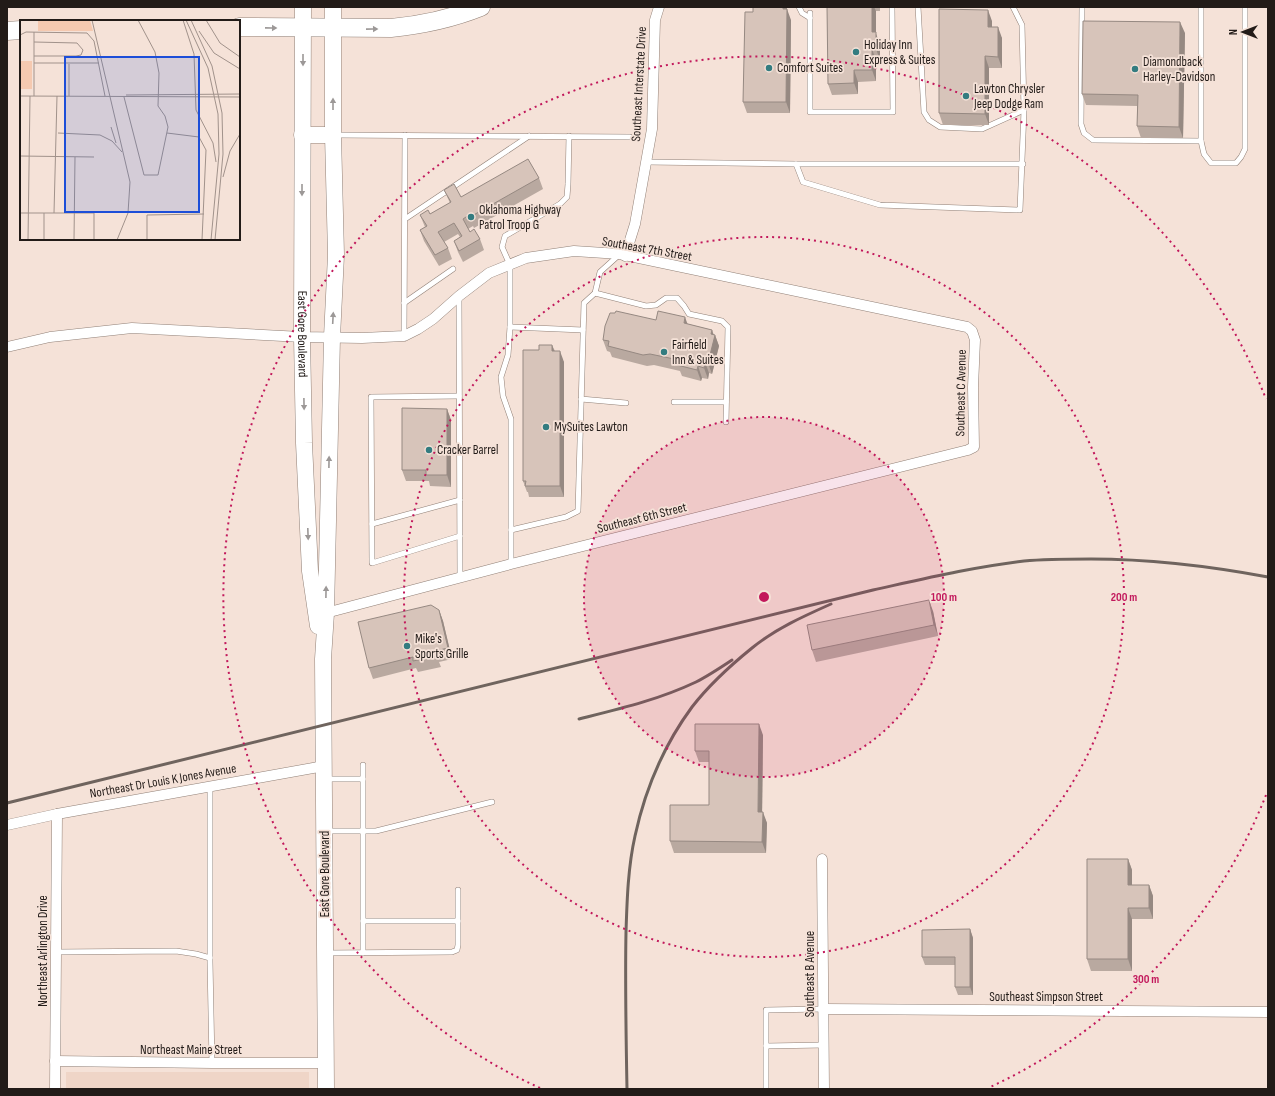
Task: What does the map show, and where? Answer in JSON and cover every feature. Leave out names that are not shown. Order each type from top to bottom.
[{"type":"highway","points":[[240,27],[378,28],[412,26],[436,22],[481,7]]},
{"type":"highway","points":[[7,31],[20,30]]},
{"type":"main road","name":"East Gore Boulevard","points":[[303,7],[302,337],[304,443],[310,571],[321,615]]},
{"type":"main road","name":"East Gore Boulevard","points":[[326,1089],[325,831],[321,615],[336,255],[333,135],[333,7]]},
{"type":"main road","points":[[302,135],[333,135]]},
{"type":"street","name":"Southeast Interstate Drive","points":[[622,255],[634,224],[652,130],[655,20],[659,7]]},
{"type":"street","name":"Southeast 7th Street","points":[[7,348],[50,337],[132,328],[302,337],[384,338],[404,336],[433,319],[459,296],[489,273],[526,258],[574,251],[622,255],[967,327],[972,331],[975,340]]},
{"type":"street","name":"Southeast C Avenue","points":[[974,447],[973,387],[975,340]]},
{"type":"street","name":"Southeast 6th Street","points":[[321,615],[460,577],[968,450],[974,447]]},
{"type":"street","name":"Northeast Dr Louis K Jones Avenue","points":[[7,825],[57,814],[210,786],[324,772]]},
{"type":"street","name":"Northeast Arlington Drive","points":[[55,1089],[57,814]]},
{"type":"street","name":"Southeast B Avenue","points":[[822,859],[824,1089]]},
{"type":"street","name":"Southeast Simpson Street","points":[[824,1009],[1268,1012]]},
{"type":"street","name":"Northeast Maine Street","points":[[55,1061],[326,1063]]},
{"type":"lane","points":[[799,7],[802,13],[810,16],[810,112],[892,112],[892,7]]},
{"type":"lane","points":[[918,7],[924,112],[929,120],[940,127],[982,129],[1024,110]]},
{"type":"lane","points":[[796,164],[803,182],[880,206],[1020,210],[1024,110],[1022,25],[1013,7]]},
{"type":"lane","points":[[1082,7],[1081,124],[1084,133],[1093,140],[1200,140]]},
{"type":"lane","points":[[1201,7],[1200,140],[1204,154],[1211,163],[1236,162],[1242,157],[1245,150],[1245,7]]},
{"type":"lane","points":[[333,135],[630,137]]},
{"type":"lane","points":[[404,336],[405,135]]},
{"type":"lane","points":[[404,218],[529,136]]},
{"type":"lane","points":[[511,564],[511,419],[503,396],[501,377],[508,355],[510,327],[510,265],[502,247],[505,236],[560,204],[567,197],[569,136]]},
{"type":"lane","points":[[646,162],[796,164],[1023,164]]},
{"type":"lane","points":[[511,530],[566,517],[578,510],[584,303],[595,293],[600,272],[622,255]]},
{"type":"lane","points":[[404,303],[453,269]]},
{"type":"lane","points":[[595,293],[646,306],[656,305],[666,298],[677,298],[689,314],[722,321],[728,327],[726,422]]},
{"type":"lane","points":[[459,296],[460,577]]},
{"type":"lane","points":[[510,327],[583,330]]},
{"type":"lane","points":[[460,396],[371,396],[372,563],[460,536]]},
{"type":"lane","points":[[581,399],[626,403]]},
{"type":"lane","points":[[674,402],[726,402]]},
{"type":"lane","points":[[372,524],[460,500]]},
{"type":"lane","points":[[363,765],[363,953]]},
{"type":"lane","points":[[324,772],[363,779]]},
{"type":"lane","points":[[210,786],[210,958],[212,1063]]},
{"type":"lane","points":[[325,831],[376,831],[492,802]]},
{"type":"lane","points":[[325,953],[452,952],[457,950],[458,890]]},
{"type":"lane","points":[[363,922],[458,921]]},
{"type":"lane","points":[[56,952],[176,951],[210,958]]},
{"type":"lane","points":[[766,1089],[766,1010],[824,1009]]},
{"type":"lane","points":[[766,1046],[824,1045]]},
{"type":"shaded area","points":[[66,1072],[309,1072],[309,1089],[66,1089]]},
{"type":"building","name":"Comfort Suites","points":[[753,7],[783,7],[783,9],[787,9],[786,102],[743,102],[745,12],[753,12]]},
{"type":"building","name":"Holiday Inn Express & Suites","points":[[827,7],[872,7],[872,32],[876,32],[876,49],[872,49],[872,70],[854,70],[854,83],[828,84]]},
{"type":"building","name":"Lawton Chrysler Jeep Dodge Ram","points":[[939,9],[988,10],[988,27],[998,27],[998,57],[985,56],[985,114],[939,113]]},
{"type":"building","name":"Diamondback Harley-Davidson","points":[[1083,21],[1180,22],[1179,127],[1137,126],[1138,95],[1082,94]]},
{"type":"building","points":[[528,159],[539,178],[470,217],[469,215],[463,219],[470,232],[474,229],[480,239],[459,251],[454,241],[462,236],[454,223],[438,232],[448,248],[435,255],[420,230],[427,226],[420,215],[428,210],[430,214],[451,202],[444,190],[454,184],[461,197]]},
{"type":"building","name":"Fairfield Inn & Suites","points":[[616,311],[656,320],[658,311],[685,317],[684,323],[712,330],[711,334],[715,335],[708,363],[705,362],[704,368],[698,366],[697,370],[677,365],[679,360],[650,354],[643,355],[608,346],[609,341],[603,340],[605,326],[610,313],[615,313]]},
{"type":"building","name":"MySuites Lawton","points":[[539,345],[552,345],[552,351],[560,351],[560,486],[525,486],[526,481],[523,481],[523,350],[539,350]]},
{"type":"building","name":"Cracker Barrel","points":[[402,408],[447,409],[447,475],[426,475],[426,470],[402,470]]},
{"type":"building","points":[[929,600],[934,625],[812,650],[807,625]]},
{"type":"building","name":"Mike's Sports Grille","points":[[431,605],[439,610],[448,648],[435,651],[437,656],[413,661],[413,657],[369,668],[358,622]]},
{"type":"building","points":[[695,724],[759,724],[758,812],[763,812],[762,842],[670,841],[670,805],[709,805],[709,751],[695,751]]},
{"type":"building","points":[[1087,859],[1128,859],[1128,885],[1149,885],[1149,908],[1128,908],[1128,959],[1087,959]]},
{"type":"building","points":[[970,929],[970,987],[955,987],[955,957],[922,957],[922,930]]},
{"type":"railway","points":[[7,803],[873,590],[986,567],[1024,561],[1113,559],[1180,564],[1268,577]]},
{"type":"railway","points":[[627,1089],[626,952],[629,872],[639,819],[657,768],[664,752],[692,707],[720,676],[736,661],[770,635],[800,618],[831,604]]},
{"type":"railway","points":[[579,719],[638,704],[667,694],[700,680],[732,660]]},
{"type":"place","name":"Holiday Inn Express & Suites","points":[[856,52]]},
{"type":"place","name":"Comfort Suites","points":[[769,68]]},
{"type":"place","name":"Diamondback Harley-Davidson","points":[[1135,69]]},
{"type":"place","name":"Lawton Chrysler Jeep Dodge Ram","points":[[966,96]]},
{"type":"place","name":"Oklahoma Highway Patrol Troop G","points":[[471,217]]},
{"type":"place","name":"Fairfield Inn & Suites","points":[[664,352]]},
{"type":"place","name":"MySuites Lawton","points":[[546,427]]},
{"type":"place","name":"Cracker Barrel","points":[[429,450]]},
{"type":"place","name":"Mike's Sports Grille","points":[[407,646]]}]
